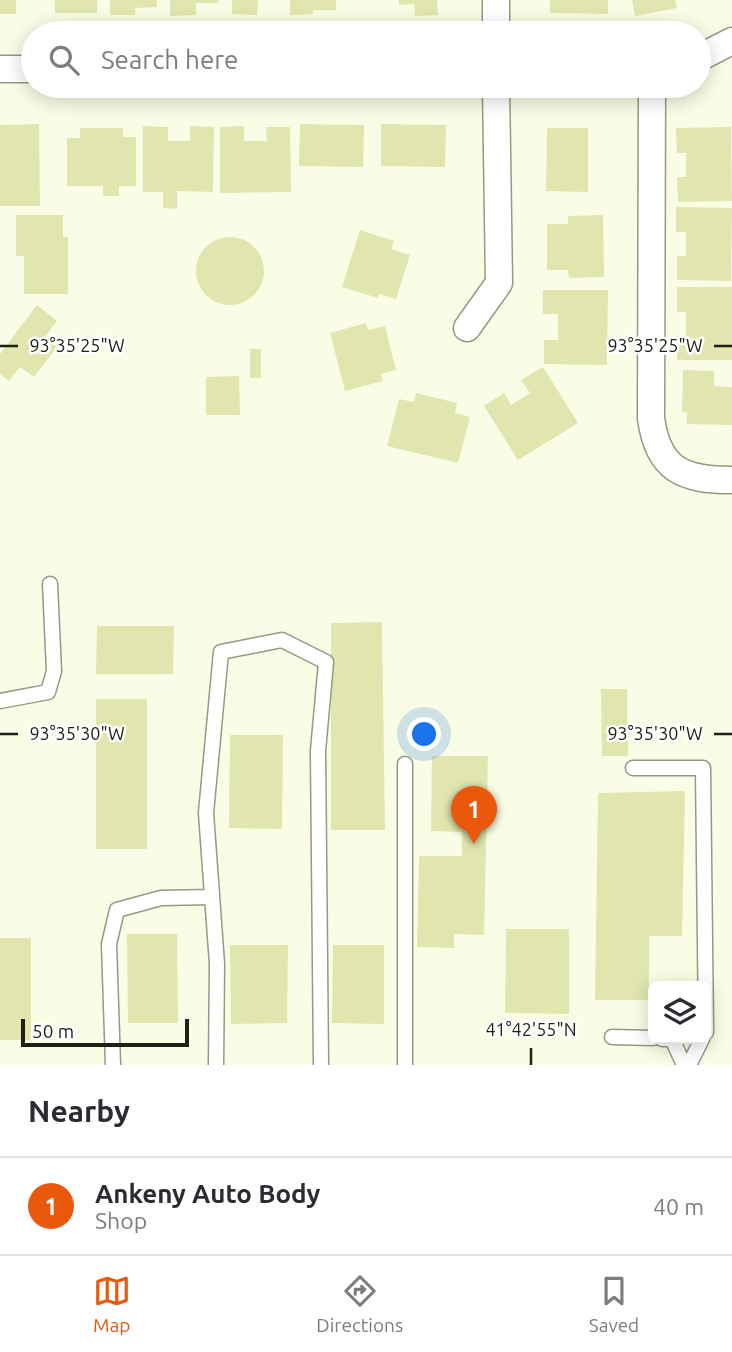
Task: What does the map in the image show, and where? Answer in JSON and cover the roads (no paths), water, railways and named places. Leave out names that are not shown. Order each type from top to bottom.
[{"type":"street","points":[[496,0],[496,21]]},
{"type":"street","points":[[711,52],[732,41]]},
{"type":"street","points":[[0,69],[21,69]]},
{"type":"street","points":[[467,328],[499,283],[496,98]]},
{"type":"street","points":[[652,98],[653,436],[660,452],[675,470],[705,480],[732,480]]},
{"type":"lane","points":[[0,701],[48,692],[54,671],[50,584]]},
{"type":"lane","points":[[216,1065],[217,964],[206,813],[221,652],[282,640],[326,662],[318,751],[321,1065]]},
{"type":"lane","points":[[405,764],[405,1065]]},
{"type":"lane","points":[[633,768],[703,768],[705,981]]},
{"type":"lane","points":[[113,1065],[109,944],[117,910],[161,898],[212,897]]},
{"type":"lane","points":[[612,1037],[648,1038]]},
{"type":"lane","points":[[675,1044],[686,1065]]},
{"type":"lane","points":[[686,1065],[699,1044]]},
{"type":"place","name":"Ankeny Auto Body","points":[[474,844]]}]
